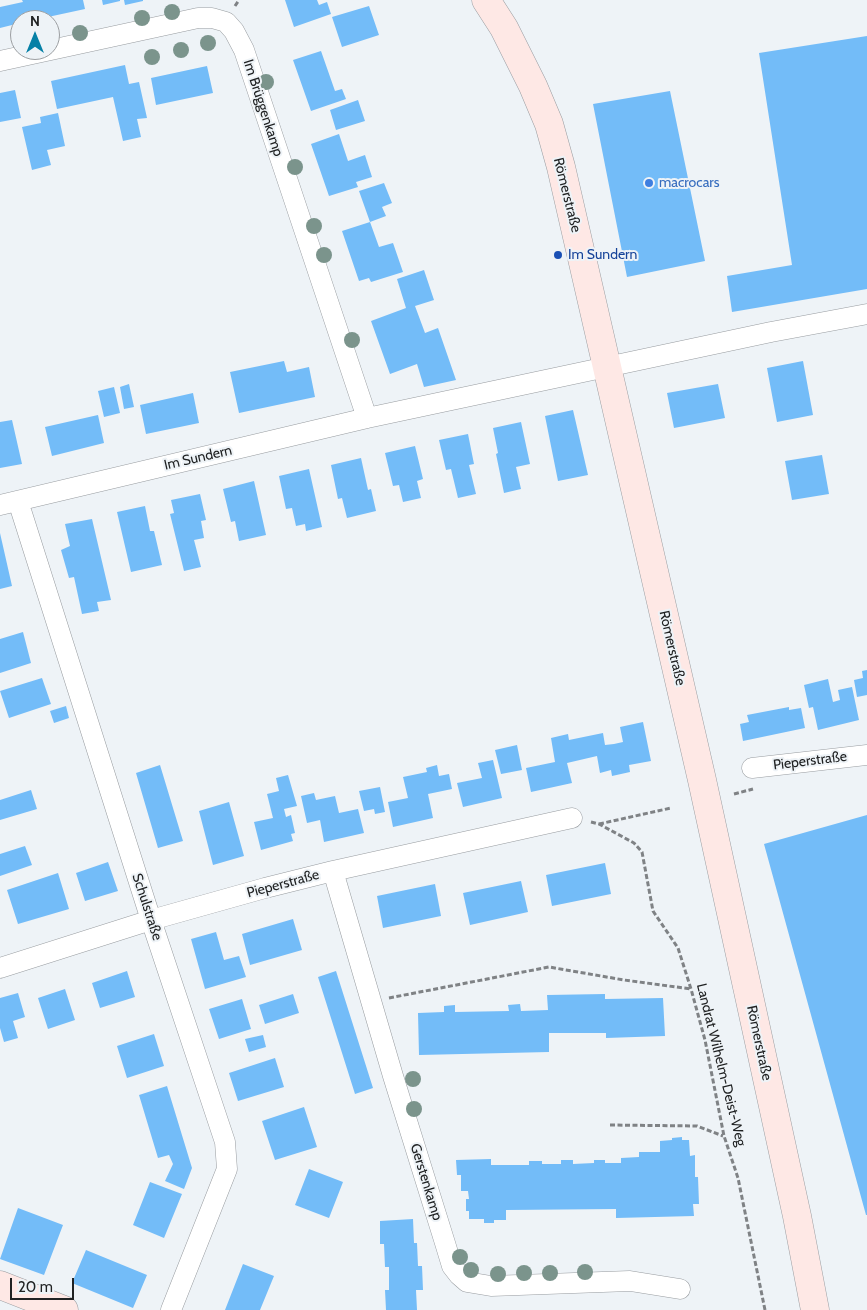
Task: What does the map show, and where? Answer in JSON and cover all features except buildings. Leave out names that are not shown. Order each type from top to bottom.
[{"type":"main road","name":"Römerstraße","points":[[486,0],[504,28],[534,86],[549,124],[574,222],[702,780],[797,1216],[815,1310]]},
{"type":"main road","points":[[0,1285],[64,1310]]},
{"type":"street","name":"Im Brüggenkamp","points":[[0,62],[198,18],[212,18],[226,22],[234,31],[244,50],[367,418]]},
{"type":"street","name":"Im Sundern","points":[[9,503],[367,418],[763,334],[867,314]]},
{"type":"street","name":"Schulstraße","points":[[9,503],[225,1142],[227,1169],[171,1310]]},
{"type":"street","name":"Pieperstraße","points":[[752,768],[867,755]]},
{"type":"street","name":"Pieperstraße","points":[[0,968],[151,920],[333,871],[572,818]]},
{"type":"street","name":"Gerstenkamp","points":[[333,871],[452,1266],[459,1276],[467,1282],[491,1286],[630,1281],[680,1289]]},
{"type":"path","points":[[599,824],[671,808]]},
{"type":"path","name":"Landrat Wilhelm-Deist-Weg","points":[[572,818],[599,824],[634,843],[642,852],[653,911],[678,948],[692,989],[705,1040],[724,1136],[738,1178],[765,1310]]},
{"type":"path","points":[[371,1002],[549,966],[624,980],[692,989]]},
{"type":"path","points":[[610,1125],[698,1126],[724,1136]]},
{"type":"place","name":"macrocars","points":[[649,183]]},
{"type":"place","name":"Im Sundern","points":[[558,255]]}]
